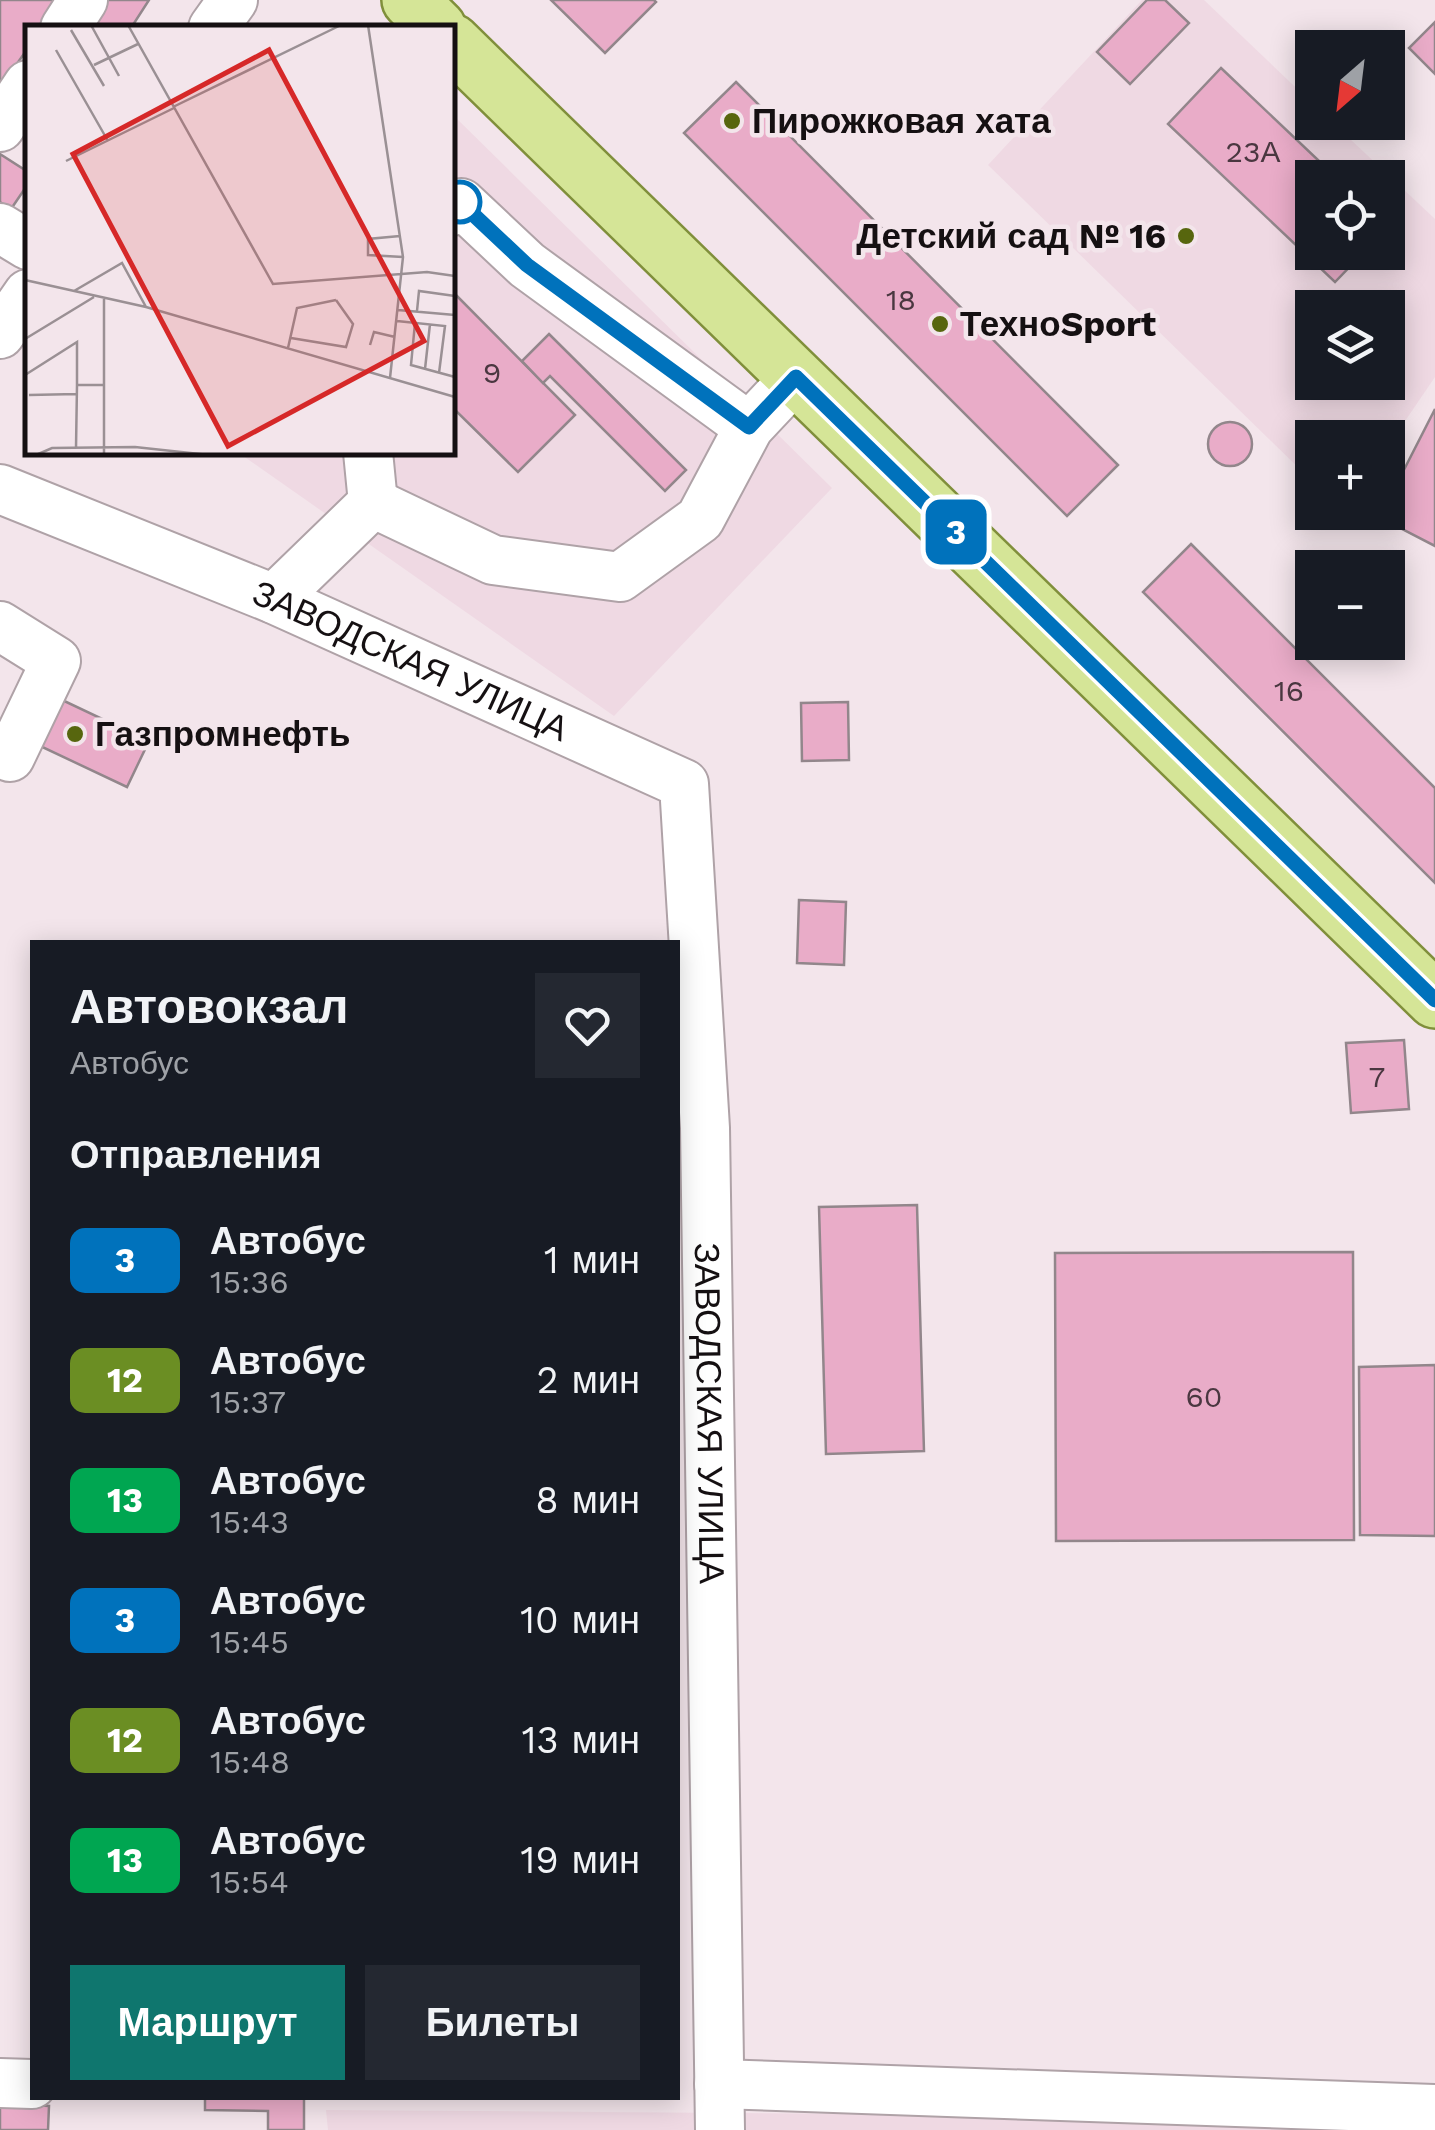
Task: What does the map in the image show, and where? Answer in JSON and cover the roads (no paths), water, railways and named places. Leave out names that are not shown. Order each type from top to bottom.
[{"type":"main road","points":[[410,0],[435,25]]},
{"type":"main road","points":[[455,45],[1435,1000]]},
{"type":"street","points":[[67,25],[83,0]]},
{"type":"street","points":[[216,25],[233,0]]},
{"type":"street","points":[[0,127],[25,90]]},
{"type":"street","points":[[0,139],[25,155]]},
{"type":"street","points":[[455,208],[460,202],[527,265],[749,427]]},
{"type":"street","points":[[0,228],[25,243]]},
{"type":"street","points":[[0,334],[25,298]]},
{"type":"street","points":[[374,503],[492,560],[620,577],[700,520],[749,427],[796,377]]},
{"type":"street","points":[[368,455],[374,503]]},
{"type":"street","name":"ЗАВОДСКАЯ УЛИЦА","points":[[0,489],[274,599],[684,784],[706,1128],[709,2101]]},
{"type":"street","points":[[274,599],[374,503]]},
{"type":"street","points":[[0,626],[56,660],[10,757],[0,753]]},
{"type":"street","points":[[0,2083],[30,2084]]},
{"type":"street","points":[[709,2101],[1193,2115],[1435,2109]]},
{"type":"place","name":"Пирожковая хата","points":[[732,121]]},
{"type":"place","name":"Детский сад № 16","points":[[1186,236]]},
{"type":"place","name":"ТехноSport","points":[[940,324]]},
{"type":"place","name":"Газпромнефть","points":[[75,734]]}]
